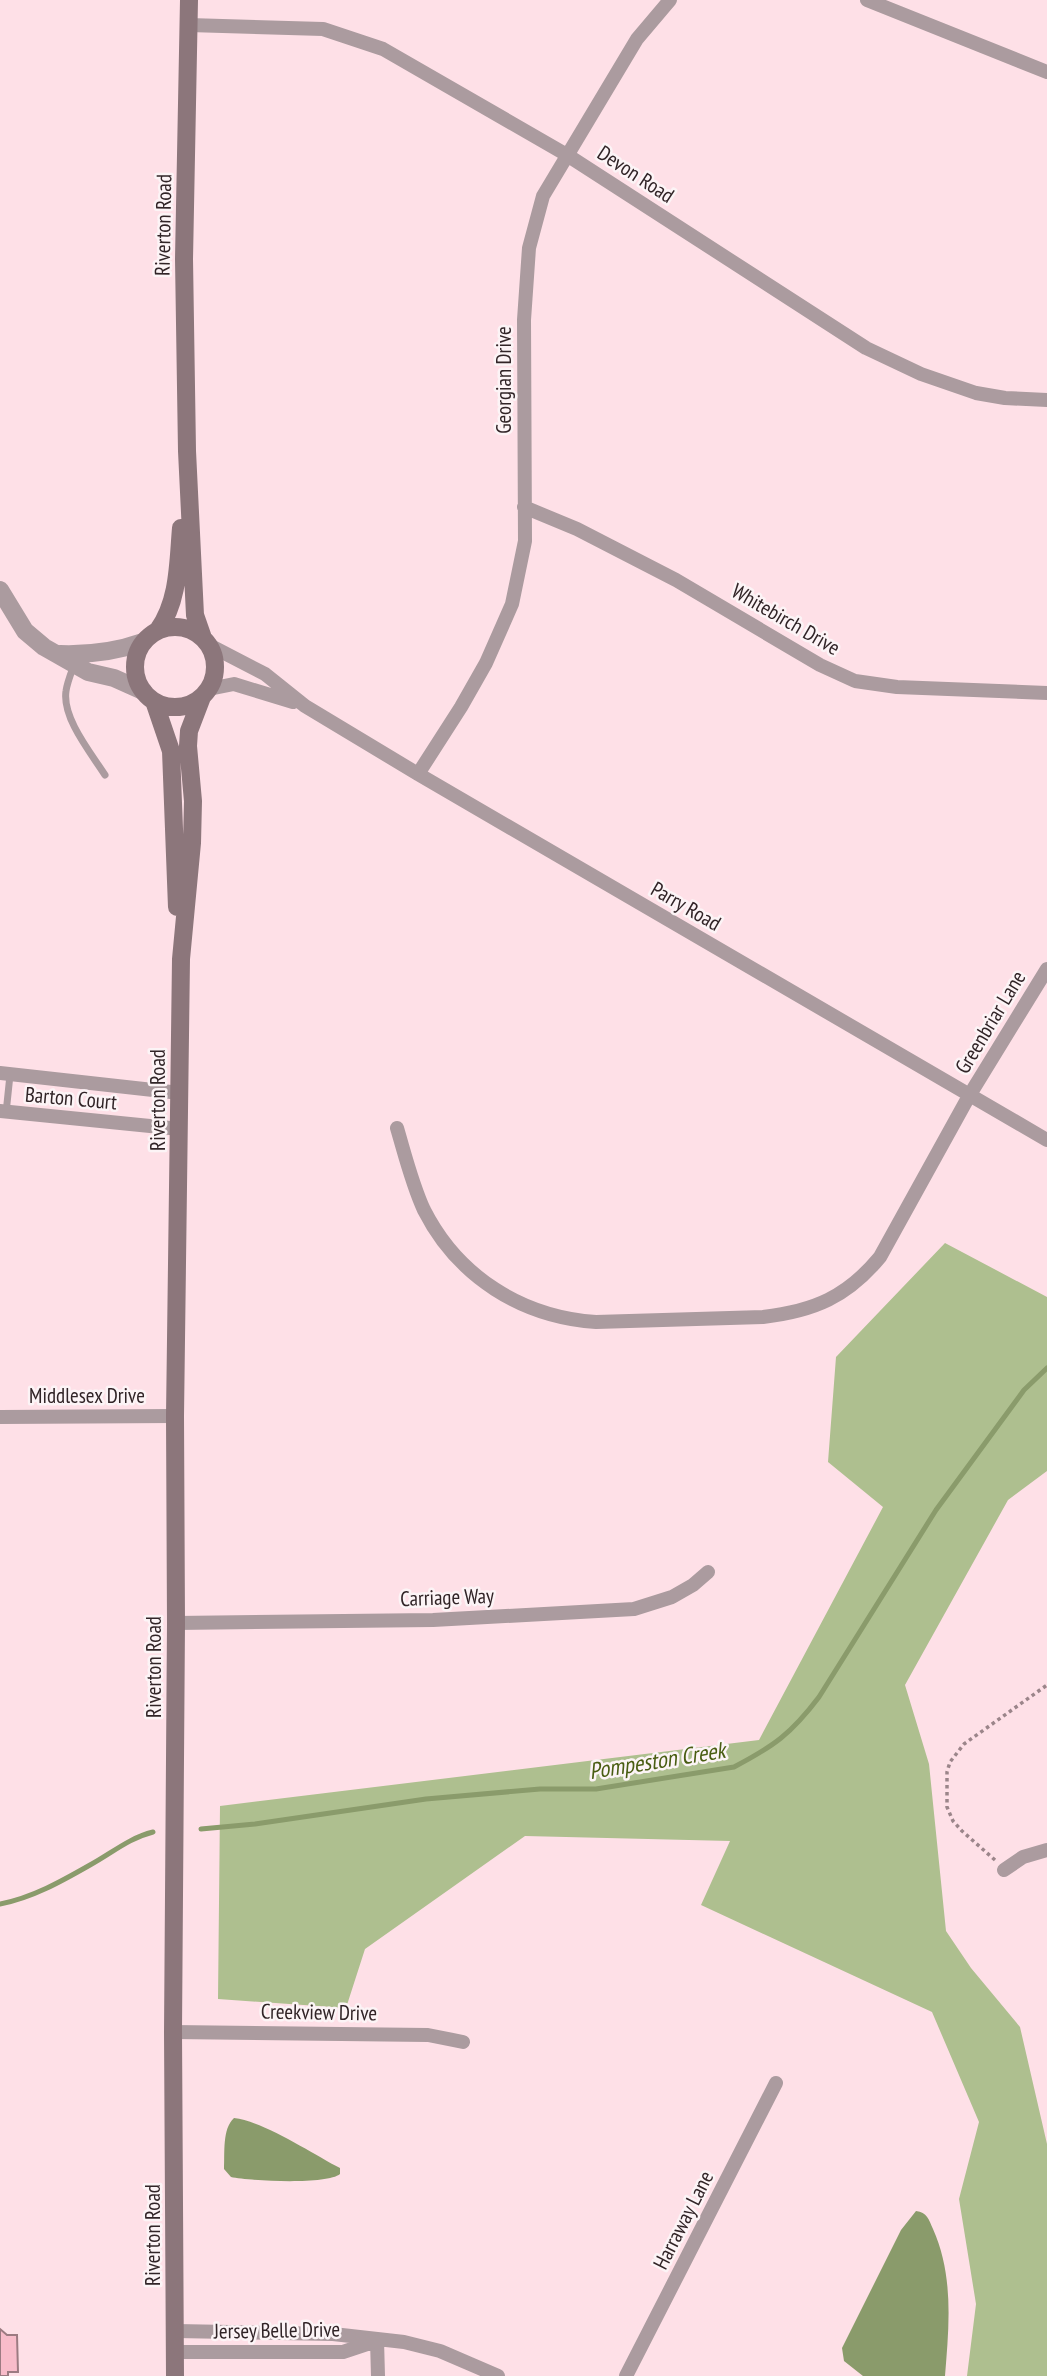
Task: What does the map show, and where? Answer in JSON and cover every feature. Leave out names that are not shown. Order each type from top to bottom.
[{"type":"main road","name":"Riverton Road","points":[[190,0],[184,259],[187,452],[195,615],[206,641]]},
{"type":"main road","name":"Riverton Road","points":[[158,630],[174,596],[187,452]]},
{"type":"main road","points":[[180,627],[192,631],[206,641],[215,660],[215,671],[205,693],[189,706],[178,708],[166,707],[149,696],[136,676],[135,665],[144,642],[158,630],[180,627]]},
{"type":"main road","name":"Riverton Road","points":[[181,959],[192,842],[193,801],[189,731],[205,693]]},
{"type":"main road","name":"Riverton Road","points":[[149,696],[171,751],[181,959],[175,1416],[175,2376]]},
{"type":"street","name":"Georgian Drive","points":[[418,774],[486,663],[512,604],[525,541],[524,320],[529,248],[543,195],[637,39],[662,6],[670,0]]},
{"type":"street","points":[[867,0],[1047,72]]},
{"type":"street","name":"Devon Road","points":[[189,25],[323,29],[383,49],[567,155],[866,348],[921,374],[976,393],[1005,398],[1047,400]]},
{"type":"street","name":"Whitebirch Drive","points":[[524,506],[577,529],[676,580],[820,665],[855,681],[897,687],[1047,693]]},
{"type":"street","points":[[0,590],[5,609],[25,631],[57,654],[88,672],[114,678],[149,696]]},
{"type":"street","name":"Parry Road","points":[[206,641],[265,674],[305,706],[418,774],[1047,1140]]},
{"type":"street","points":[[57,654],[85,655],[118,651],[144,642]]},
{"type":"street","name":"Parry Road","points":[[205,693],[234,684],[305,706]]},
{"type":"street","name":"Greenbriar Lane","points":[[397,1128],[415,1188],[439,1236],[455,1257],[499,1293],[548,1315],[573,1321],[763,1317],[789,1314],[831,1300],[867,1273],[880,1257],[969,1096],[1047,969]]},
{"type":"street","name":"Barton Court","points":[[5,1074],[180,1093]]},
{"type":"street","name":"Barton Court","points":[[3,1112],[180,1129]]},
{"type":"street","name":"Middlesex Drive","points":[[0,1417],[175,1416]]},
{"type":"street","name":"Carriage Way","points":[[176,1623],[433,1620],[634,1609],[672,1597],[693,1585],[708,1572]]},
{"type":"street","points":[[1004,1870],[1023,1857],[1047,1850]]},
{"type":"street","name":"Creekview Drive","points":[[173,2032],[428,2035],[463,2042]]},
{"type":"street","name":"Harraway Lane","points":[[626,2376],[776,2083]]},
{"type":"street","name":"Jersey Belle Drive","points":[[176,2331],[333,2334],[404,2342],[440,2351],[498,2376]]},
{"type":"street","points":[[377,2340],[378,2376]]},
{"type":"street","name":"Jersey Belle Drive","points":[[176,2352],[343,2352],[377,2340]]},
{"type":"lane","points":[[74,664],[65,692],[66,707],[71,721],[105,775]]},
{"type":"lane","points":[[3,1112],[5,1074]]},
{"type":"path","points":[[1004,1870],[953,1821],[947,1807],[947,1773],[953,1755],[964,1744],[1047,1685]]},
{"type":"shaded area","points":[[945,1243],[1047,1297],[1047,1471],[1008,1500],[905,1685],[929,1764],[946,1931],[971,1968],[1020,2027],[1047,2144],[1047,2376],[967,2376],[976,2304],[959,2199],[979,2122],[932,2012],[701,1905],[730,1841],[525,1836],[365,1949],[346,2008],[218,1999],[220,1806],[759,1740],[883,1507],[828,1462],[836,1357]]},
{"type":"shaded area","points":[[234,2118],[259,2125],[288,2139],[340,2168],[340,2174],[305,2181],[231,2177],[224,2169],[224,2149],[228,2128]]},
{"type":"shaded area","points":[[916,2211],[923,2213],[929,2220],[944,2265],[948,2302],[945,2376],[863,2376],[844,2361],[842,2348],[901,2230]]},
{"type":"building","points":[[0,2329],[7,2335],[17,2335],[18,2372],[8,2372],[8,2376],[0,2376]]},
{"type":"waterway","name":"Pompeston Creek","points":[[201,1829],[255,1824],[426,1799],[540,1789],[596,1789],[734,1767],[790,1730],[819,1697],[936,1510],[1024,1390],[1047,1368]]},
{"type":"waterway","name":"Pompeston Creek","points":[[0,1904],[24,1898],[46,1888],[128,1842],[153,1832]]}]
